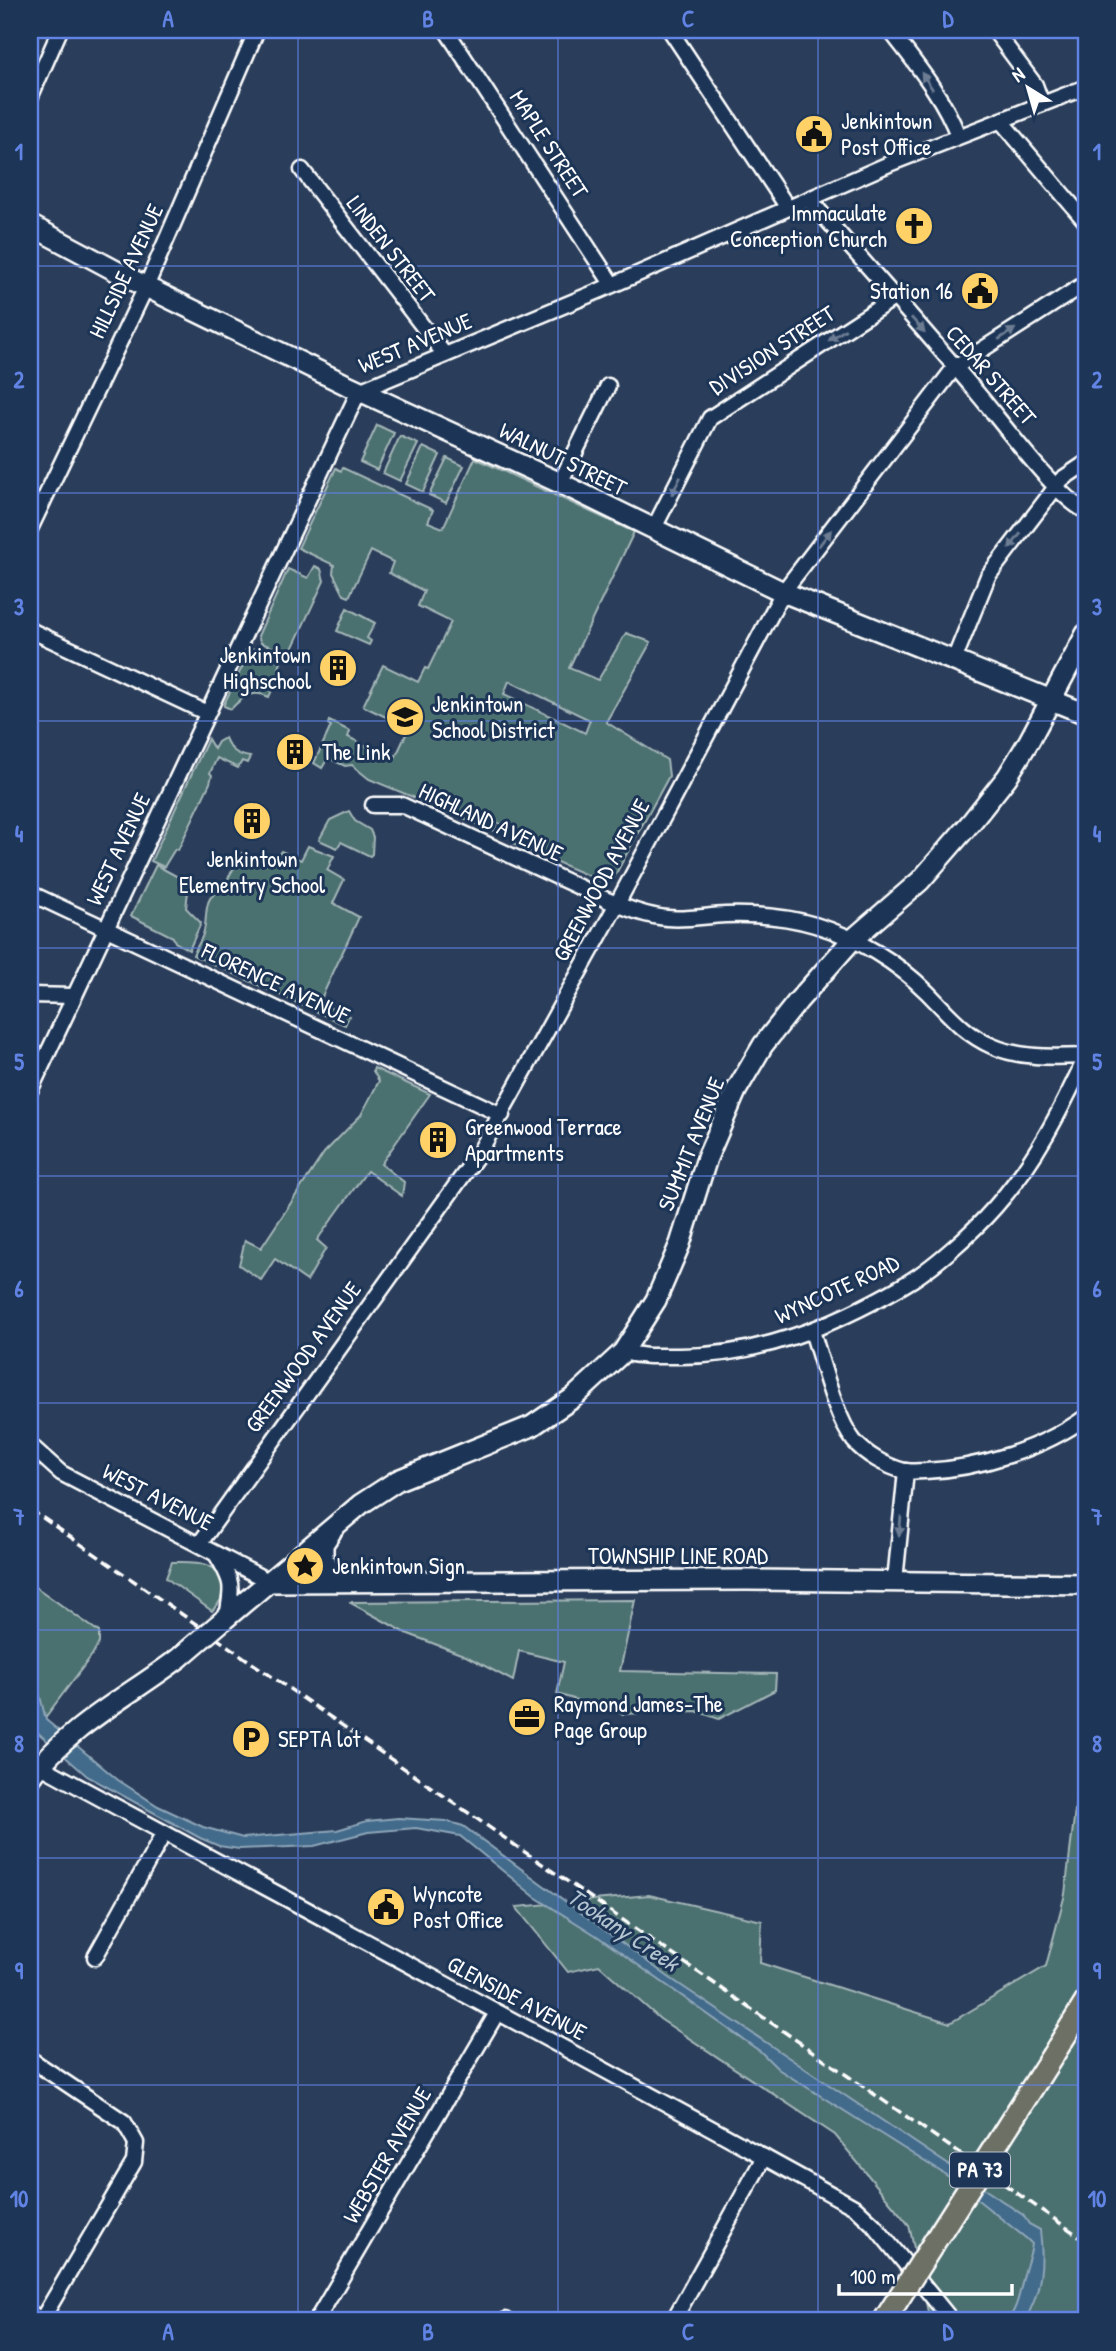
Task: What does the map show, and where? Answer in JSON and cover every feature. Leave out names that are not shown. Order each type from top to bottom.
[{"type":"main road","name":"PA 73","points":[[884,2321],[1086,2002]]},
{"type":"street","points":[[30,98],[60,30]]},
{"type":"street","name":"HILLSIDE AVENUE","points":[[30,529],[146,287],[257,30]]},
{"type":"street","name":"MAPLE STREET","points":[[446,30],[612,284]]},
{"type":"street","points":[[670,30],[788,208]]},
{"type":"street","points":[[890,30],[954,122],[958,136]]},
{"type":"street","points":[[994,30],[1035,85],[1042,104]]},
{"type":"street","name":"WEST AVENUE","points":[[30,1091],[359,391],[958,136],[1086,87]]},
{"type":"street","points":[[1001,121],[1086,222]]},
{"type":"street","name":"LINDEN STREET","points":[[302,170],[445,355]]},
{"type":"street","name":"CEDAR STREET","points":[[808,199],[956,367],[1055,486],[1075,507],[1086,511]]},
{"type":"street","name":"WALNUT STREET","points":[[30,225],[146,287],[359,391],[560,483],[783,592],[1086,713]]},
{"type":"street","name":"GREENWOOD AVENUE","points":[[200,1544],[470,1166],[502,1115],[783,592],[956,367],[1086,283]]},
{"type":"street","name":"DIVISION STREET","points":[[653,530],[710,418],[894,298]]},
{"type":"street","points":[[560,483],[608,386]]},
{"type":"street","points":[[954,660],[988,576],[1055,486],[1086,463]]},
{"type":"street","points":[[30,630],[207,713]]},
{"type":"street","name":"SUMMIT AVENUE","points":[[270,1582],[362,1504],[398,1480],[531,1426],[573,1398],[623,1352],[656,1300],[680,1244],[704,1168],[736,1091],[763,1045],[852,940],[920,881],[973,820],[1007,776],[1052,700],[1086,634]]},
{"type":"street","name":"HIGHLAND AVENUE","points":[[373,805],[402,805],[639,912],[668,918],[727,915],[783,917],[816,925],[863,945],[897,967],[927,992],[959,1026],[992,1046],[1017,1054],[1086,1057]]},
{"type":"street","name":"FLORENCE AVENUE","points":[[30,893],[502,1115]]},
{"type":"street","points":[[30,995],[73,996]]},
{"type":"street","name":"WYNCOTE ROAD","points":[[623,1352],[640,1356],[714,1354],[750,1349],[812,1331],[905,1285],[945,1254],[992,1210],[1024,1172],[1086,1057]]},
{"type":"street","points":[[812,1331],[841,1417],[852,1439],[871,1456],[906,1471],[958,1468],[994,1460],[1056,1434],[1086,1417]]},
{"type":"street","name":"WEST AVENUE","points":[[30,1445],[61,1473],[270,1582]]},
{"type":"street","points":[[895,1581],[906,1471]]},
{"type":"street","points":[[334,1528],[323,1544],[323,1560],[335,1575],[349,1581]]},
{"type":"street","points":[[215,1553],[231,1581],[232,1593],[227,1617]]},
{"type":"street","name":"TOWNSHIP LINE ROAD","points":[[270,1582],[895,1581],[1086,1584]]},
{"type":"street","points":[[33,1766],[72,1734],[179,1658],[270,1582]]},
{"type":"street","name":"GLENSIDE AVENUE","points":[[33,1766],[497,2012],[764,2157],[862,2214],[939,2302],[952,2321]]},
{"type":"street","points":[[95,1957],[163,1833]]},
{"type":"street","name":"WEBSTER AVENUE","points":[[316,2321],[497,2012]]},
{"type":"street","points":[[30,2059],[124,2122],[136,2143],[134,2162],[38,2318]]},
{"type":"street","points":[[673,2321],[764,2157]]},
{"type":"green space","points":[[377,425],[394,433],[377,470],[360,462]]},
{"type":"green space","points":[[400,436],[418,444],[400,481],[383,473]]},
{"type":"green space","points":[[423,447],[440,455],[423,492],[406,484]]},
{"type":"green space","points":[[447,458],[464,466],[446,503],[429,495]]},
{"type":"green space","points":[[475,458],[634,532],[569,668],[598,680],[626,633],[651,642],[606,722],[667,760],[669,776],[612,881],[605,883],[515,844],[520,833],[486,817],[485,819],[496,825],[495,831],[369,779],[352,765],[345,766],[328,758],[322,768],[314,763],[331,726],[329,721],[350,731],[348,737],[379,752],[381,750],[396,756],[409,728],[363,706],[383,665],[418,682],[425,668],[428,669],[451,622],[418,606],[424,591],[389,573],[393,562],[371,551],[349,597],[344,595],[333,573],[334,565],[298,548],[336,468],[341,471],[343,468],[433,510],[428,522],[443,528]],"holes":[[[509,681],[590,720],[585,733],[504,694]]]},
{"type":"green space","points":[[315,566],[321,569],[324,581],[293,647],[287,653],[261,643],[258,636],[288,569],[308,578]]},
{"type":"green space","points":[[347,608],[375,623],[367,638],[371,641],[369,645],[337,631]]},
{"type":"green space","points":[[251,649],[281,662],[281,671],[269,697],[253,694],[239,701],[231,709],[224,704]]},
{"type":"green space","points":[[225,738],[234,751],[250,757],[247,763],[242,761],[238,768],[217,758],[210,773],[210,783],[178,850],[175,849],[164,867],[151,861],[208,739],[214,749],[218,742]]},
{"type":"green space","points":[[349,811],[355,821],[370,830],[373,837],[370,856],[341,842],[337,848],[319,840],[330,820]]},
{"type":"green space","points":[[308,846],[334,856],[327,870],[344,880],[333,903],[359,917],[319,1003],[349,1016],[345,1025],[193,955],[205,928],[208,903],[221,891],[242,853],[265,865],[274,861],[281,851],[301,860]]},
{"type":"green space","points":[[156,865],[189,883],[186,908],[201,923],[189,950],[175,942],[173,937],[131,916]]},
{"type":"green space","points":[[374,1068],[430,1094],[381,1164],[404,1182],[402,1196],[367,1171],[317,1240],[326,1248],[307,1281],[275,1259],[261,1280],[239,1265],[245,1240],[261,1248],[324,1153],[361,1115],[379,1081]]},
{"type":"green space","points":[[172,1562],[203,1564],[220,1574],[223,1593],[212,1611],[166,1578]]},
{"type":"green space","points":[[30,1583],[99,1632],[99,1643],[92,1655],[35,1731],[30,1731]]},
{"type":"green space","points":[[635,1600],[620,1671],[776,1674],[775,1690],[719,1719],[696,1711],[623,1714],[557,1694],[564,1662],[519,1651],[513,1681],[466,1656],[406,1633],[349,1602]]},
{"type":"green space","points":[[1080,1768],[1086,1768],[1086,2321],[930,2321],[909,2225],[835,2135],[660,2019],[599,1965],[568,1972],[516,1907],[649,1895],[762,1921],[760,1963],[950,2023],[1046,1966],[1065,1894]]},
{"type":"water","points":[[30,1667],[46,1720],[118,1780],[158,1806],[203,1827],[243,1838],[337,1830],[367,1821],[398,1818],[446,1821],[463,1826],[667,1976],[1023,2215],[1029,2224],[1040,2230],[1042,2254],[1038,2289],[1024,2321],[1007,2321],[1017,2302],[1031,2250],[1032,2244],[1027,2239],[949,2177],[778,2069],[761,2052],[597,1936],[535,1897],[460,1836],[416,1828],[368,1832],[314,1846],[239,1849],[219,1846],[87,1776],[36,1731],[30,1698]]},
{"type":"railway","points":[[30,1509],[1086,2241]]},
{"type":"place","name":"Jenkintown Post Office","points":[[814,134]]},
{"type":"place","name":"Immaculate Conception Church","points":[[914,226]]},
{"type":"place","name":"Station 16","points":[[980,291]]},
{"type":"place","name":"Jenkintown Highschool","points":[[338,668]]},
{"type":"place","name":"Jenkintown School District","points":[[405,717]]},
{"type":"place","name":"The Link","points":[[295,752]]},
{"type":"place","name":"Jenkintown Elementry School","points":[[252,821]]},
{"type":"place","name":"Greenwood Terrace Apartments","points":[[438,1140]]},
{"type":"place","name":"Jenkintown Sign","points":[[305,1566]]},
{"type":"place","name":"Raymond James-The Page Group","points":[[527,1717]]},
{"type":"place","name":"SEPTA lot","points":[[251,1739]]},
{"type":"place","name":"Wyncote Post Office","points":[[386,1907]]},
{"type":"water label","name":"Tookany Creek","points":[[623,1930]]}]
